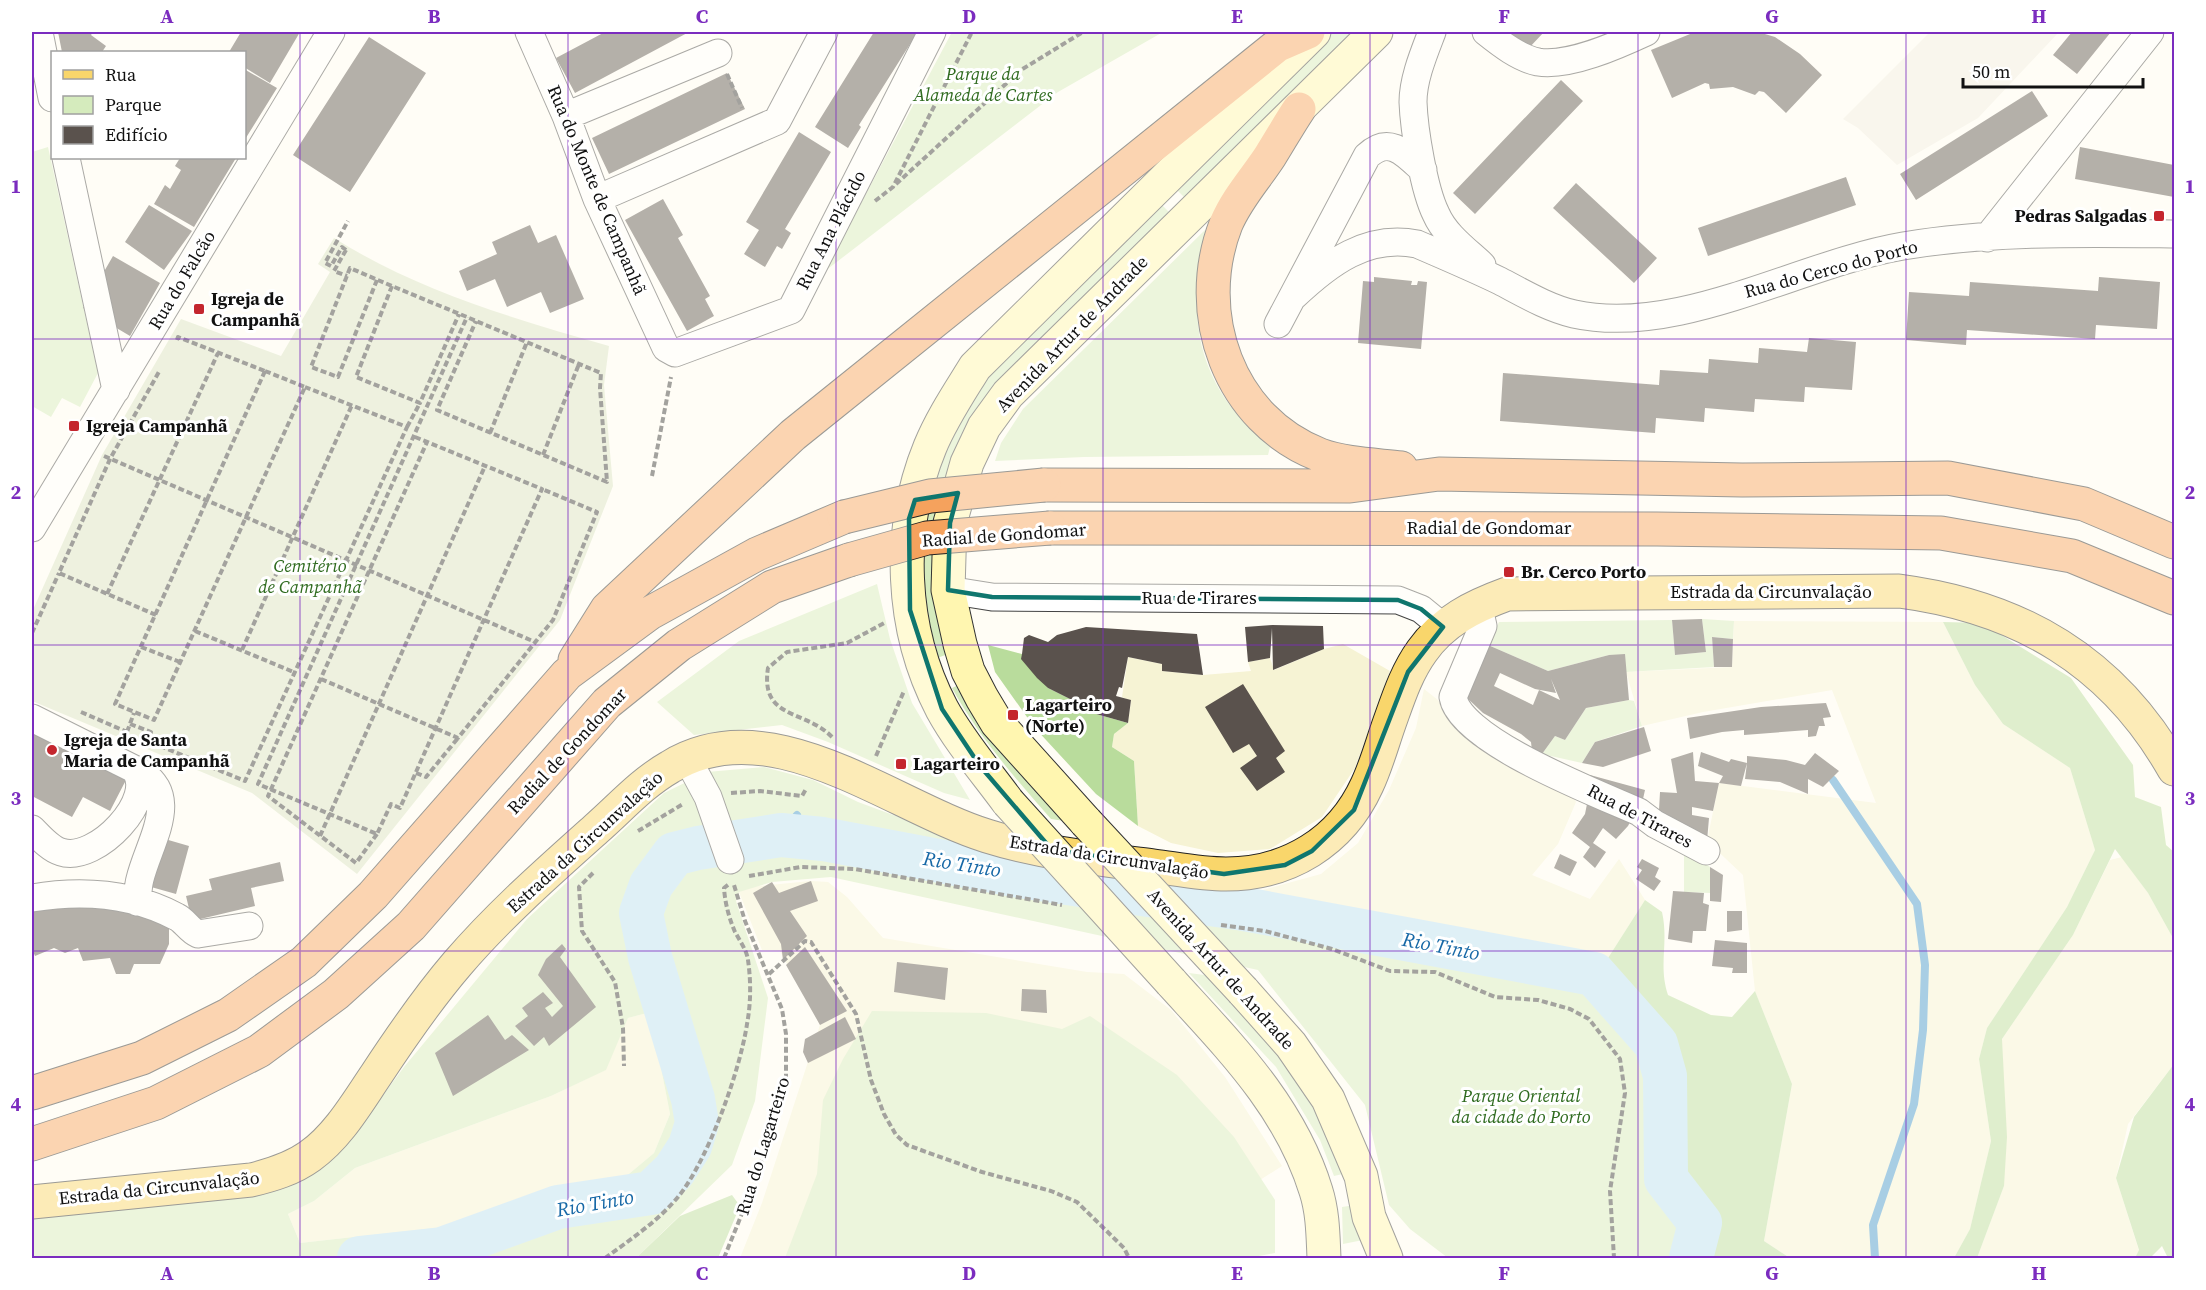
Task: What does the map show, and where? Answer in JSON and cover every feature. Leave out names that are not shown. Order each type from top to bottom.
[{"type":"highway","points":[[32,1093],[142,1058],[228,1015],[304,962],[373,895],[567,674],[607,609],[793,435],[1278,45],[1308,32]]},
{"type":"highway","points":[[1299,109],[1269,157],[1242,193],[1226,225],[1212,289],[1215,328],[1223,357],[1236,386],[1281,435],[1302,447],[1323,456],[1439,474],[1742,480],[1948,478],[2084,504],[2175,542]]},
{"type":"highway","points":[[567,674],[651,613],[757,554],[844,517],[930,496],[1044,485],[1350,486],[1439,474]]},
{"type":"highway","name":"Radial de Gondomar","points":[[32,1144],[156,1103],[259,1051],[336,994],[411,926],[607,703],[679,645],[772,587],[849,560],[927,538],[1050,528],[1657,529],[1941,533],[2072,556],[2175,598]]},
{"type":"main road","points":[[1314,32],[975,367],[946,412],[930,449],[909,519],[910,610],[925,667],[942,709],[1008,802],[1254,1073],[1286,1122],[1316,1190],[1322,1220],[1324,1258]]},
{"type":"main road","name":"Avenida Artur de Andrade","points":[[1376,32],[1016,386],[996,410],[984,427],[967,463],[950,523],[948,590],[968,671],[997,723],[1291,1044],[1328,1099],[1361,1176],[1369,1217],[1386,1258]]},
{"type":"main road","name":"Estrada da Circunvalação","points":[[32,1202],[251,1180],[273,1175],[313,1155],[346,1118],[405,1032],[482,936],[526,892],[652,779],[687,758],[731,746],[755,746],[784,751],[822,763],[945,821],[1022,845],[1097,859],[1224,874],[1256,872],[1285,865],[1312,851],[1354,810],[1368,783],[1408,672],[1424,647],[1443,627],[1478,604],[1507,594],[1899,591],[1943,596],[1986,609],[2028,626],[2075,656],[2101,675],[2138,716],[2175,769]]},
{"type":"street","points":[[39,32],[51,93]]},
{"type":"street","name":"Rua do Falcão","points":[[32,528],[331,32]]},
{"type":"street","name":"Rua do Monte de Campanhã","points":[[529,32],[566,116],[597,199],[671,350]]},
{"type":"street","points":[[597,199],[777,120],[824,32]]},
{"type":"street","name":"Rua Ana Plácido","points":[[671,350],[790,310],[933,32]]},
{"type":"street","name":"Rua do Cerco do Porto","points":[[1432,32],[1420,66],[1413,101],[1423,170],[1435,213],[1441,223],[1498,281]]},
{"type":"street","points":[[1486,32],[1518,54],[1548,63],[1583,56],[1646,32]]},
{"type":"street","points":[[1987,238],[2150,32]]},
{"type":"street","points":[[566,116],[718,53]]},
{"type":"street","points":[[1278,324],[1360,165],[1374,150],[1389,145],[1397,147],[1423,170]]},
{"type":"street","points":[[66,159],[116,390]]},
{"type":"street","name":"Rua do Cerco do Porto","points":[[1294,296],[1320,273],[1356,250],[1397,241],[1417,244],[1527,296],[1573,314],[1617,319],[1670,315],[1815,269],[1903,246],[2071,233],[2175,234]]},
{"type":"street","name":"Rua de Tirares","points":[[948,590],[992,597],[1398,600],[1422,609],[1443,627]]},
{"type":"street","name":"Rua de Tirares","points":[[1478,604],[1484,626],[1453,697],[1454,705],[1474,726],[1514,755],[1580,791],[1639,812],[1655,824],[1706,851]]},
{"type":"street","points":[[32,718],[146,774],[153,783],[162,807],[140,880],[137,902]]},
{"type":"street","points":[[687,758],[712,806],[737,874]]},
{"type":"street","points":[[32,829],[54,849],[64,853],[91,848],[114,833],[130,811],[141,783],[140,776],[134,769]]},
{"type":"street","points":[[32,898],[52,895],[112,895],[180,919],[198,934],[249,926]]},
{"type":"path","points":[[893,188],[972,32]]},
{"type":"path","points":[[868,207],[893,188],[1022,70],[1083,32]]},
{"type":"path","points":[[718,53],[752,132]]},
{"type":"path","points":[[347,276],[334,271],[346,250],[342,247],[331,266],[325,263],[348,220]]},
{"type":"path","points":[[377,280],[338,378],[310,367],[350,268],[602,373],[600,388],[606,482],[437,410],[476,321]]},
{"type":"path","points":[[392,286],[356,377],[420,403]]},
{"type":"path","points":[[130,724],[151,732],[148,741],[245,781],[348,561],[459,314]]},
{"type":"path","points":[[377,834],[258,784],[358,566],[467,317]]},
{"type":"path","points":[[173,347],[178,337],[407,427]]},
{"type":"path","points":[[490,433],[527,342]]},
{"type":"path","points":[[652,476],[671,350]]},
{"type":"path","points":[[107,594],[218,352]]},
{"type":"path","points":[[543,455],[579,364]]},
{"type":"path","points":[[32,633],[110,459],[161,367]]},
{"type":"path","points":[[265,371],[116,704],[134,713],[154,720],[305,387]]},
{"type":"path","points":[[242,650],[352,405]]},
{"type":"path","points":[[415,437],[597,512],[553,620],[426,777],[416,773]]},
{"type":"path","points":[[427,442],[268,796],[356,863],[377,834],[391,804],[400,808],[542,489]]},
{"type":"path","points":[[82,446],[535,642]]},
{"type":"path","points":[[320,836],[429,596],[485,466]]},
{"type":"path","points":[[59,573],[156,615]]},
{"type":"path","points":[[632,837],[678,805],[712,806],[760,791],[802,796],[835,740],[822,727],[788,713],[773,703],[765,685],[768,668],[788,652],[847,643],[910,610]]},
{"type":"path","points":[[195,631],[296,673]]},
{"type":"path","points":[[141,647],[180,662]]},
{"type":"path","points":[[873,762],[905,689],[913,675],[925,667]]},
{"type":"path","points":[[321,679],[458,738]]},
{"type":"path","points":[[605,1258],[649,1225],[678,1197],[702,1159],[734,1076],[747,1025],[750,984],[748,957],[734,929],[725,902],[724,888],[737,874],[801,867],[855,869],[1070,906]]},
{"type":"path","points":[[594,872],[579,887],[582,931],[615,982],[623,1028],[624,1066]]},
{"type":"path","name":"Rua do Lagarteiro","points":[[724,1258],[756,1179],[786,1082],[786,1034],[782,1009],[745,921],[737,874]]},
{"type":"path","points":[[1219,925],[1265,931],[1321,946],[1390,971],[1435,972],[1495,997],[1538,1000],[1570,1010],[1589,1019],[1620,1059],[1625,1093],[1610,1191],[1614,1258]]},
{"type":"path","points":[[769,975],[805,941],[811,942],[856,1014],[871,1080],[884,1114],[896,1135],[908,1144],[982,1172],[1051,1191],[1077,1202],[1094,1217],[1129,1258]]},
{"type":"highlighted area","points":[[958,493],[950,523],[948,590],[992,597],[1398,600],[1421,609],[1443,627],[1408,672],[1354,810],[1312,851],[1285,865],[1224,874],[1052,850],[980,766],[942,709],[910,610],[909,519],[915,500]]},
{"type":"shaded area","points":[[1930,32],[2059,32],[1978,118],[1897,165],[1858,128],[1843,119]]},
{"type":"shaded area","points":[[1734,621],[1943,622],[1975,685],[2003,724],[2070,768],[2095,850],[2067,907],[1987,1028],[1979,1059],[1991,1141],[1970,1229],[1954,1258],[1790,1258],[1764,1241],[1792,1084],[1755,991],[1743,875],[1707,841],[1719,783],[1876,803],[1832,690],[1703,712],[1642,726],[1626,672],[1732,667]]},
{"type":"shaded area","points":[[1343,644],[1390,671],[1355,768],[1322,817],[1270,849],[1218,853],[1171,843],[1138,826],[1134,761],[1112,747],[1114,734],[1128,723],[1131,701],[1122,697],[1128,657],[1162,664],[1162,671],[1203,675],[1251,671],[1248,662],[1270,658],[1274,670],[1324,649]]},
{"type":"shaded area","points":[[1424,689],[1438,700],[1451,721],[1570,791],[1576,802],[1558,844],[1532,875],[1590,899],[1619,859],[1645,900],[1601,969],[1226,900],[1321,874],[1358,843],[1389,790],[1416,728]]},
{"type":"shaded area","points":[[2122,857],[2148,893],[2174,940],[2174,1064],[2128,1124],[2116,1178],[2139,1251],[2135,1258],[1977,1258],[2004,1186],[2002,1039],[2073,935],[2110,860]]},
{"type":"shaded area","points":[[811,881],[828,882],[847,897],[883,938],[1087,972],[1124,974],[1171,1010],[1225,1077],[1282,1166],[1260,1180],[1211,1258],[740,1258],[762,1203],[820,1025],[780,951],[762,950],[739,892],[750,887]]},
{"type":"shaded area","points":[[647,1013],[653,1027],[670,1114],[654,1153],[624,1178],[577,1186],[496,1221],[300,1243],[288,1214],[314,1201],[355,1168],[551,1096],[605,1070],[628,1018]]},
{"type":"green space","name":"Parque da Alameda de Cartes","points":[[952,32],[1163,32],[1058,92],[825,271]]},
{"type":"green space","points":[[1333,32],[1356,32],[1186,199],[1176,189]]},
{"type":"green space","points":[[48,147],[98,373],[80,407],[62,398],[51,417],[32,406],[32,152]]},
{"type":"green space","points":[[1159,202],[1171,214],[967,436],[954,652],[937,658],[924,598],[924,531],[942,455],[967,404],[982,383]]},
{"type":"green space","points":[[1205,230],[1207,233],[1199,263],[1197,307],[1204,353],[1222,394],[1251,430],[1270,447],[1268,455],[1084,457],[995,461],[1001,443],[1023,409]]},
{"type":"green space","name":"Cemitério de Campanhã","points":[[334,238],[399,273],[468,302],[609,346],[604,385],[613,486],[560,620],[357,874],[252,793],[32,701],[32,612],[102,455],[181,319],[281,356],[330,272],[318,264]]},
{"type":"green space","points":[[877,584],[890,639],[912,703],[970,800],[944,793],[828,742],[782,725],[694,735],[657,702],[739,641]]},
{"type":"green space","points":[[1702,619],[1734,621],[1733,639],[1712,637],[1714,667],[1626,672],[1609,655],[1548,671],[1488,645],[1499,622],[1672,620],[1675,655],[1706,652]]},
{"type":"green space","points":[[1943,622],[1982,623],[2071,678],[2133,765],[2135,797],[2161,807],[2166,845],[2174,852],[2174,940],[2148,893],[2115,849],[2073,935],[2002,1039],[2007,1137],[2004,1186],[1977,1258],[1954,1258],[1970,1229],[1991,1141],[1979,1059],[1987,1028],[2067,907],[2095,850],[2070,768],[2003,724],[1975,685]]},
{"type":"green space","points":[[988,645],[1022,654],[1048,688],[1076,702],[1075,708],[1128,723],[1114,734],[1112,747],[1134,761],[1138,826],[1096,794],[1034,727],[995,672]]},
{"type":"green space","points":[[965,682],[1078,823],[1051,819],[998,756],[962,706],[952,688]]},
{"type":"green space","points":[[1634,701],[1642,726],[1595,742],[1582,763],[1542,754],[1555,736],[1565,740],[1586,708]]},
{"type":"green space","name":"Parque Oriental da cidade do Porto","points":[[764,767],[813,780],[858,802],[931,829],[1221,899],[1601,969],[1658,1036],[1674,1071],[1678,1177],[1712,1223],[1714,1258],[1448,1258],[1410,1229],[1389,1205],[1365,1105],[1258,970],[831,877],[772,882],[739,892],[736,901],[768,998],[755,1101],[732,1165],[636,1258],[32,1258],[32,1216],[250,1197],[280,1190],[310,1173],[351,1138],[404,1067],[527,919],[664,793],[707,772]],"holes":[[[647,1013],[653,1027],[670,1114],[654,1153],[624,1178],[577,1186],[496,1221],[300,1243],[288,1214],[314,1201],[355,1168],[551,1096],[606,1070],[628,1018]]]},
{"type":"green space","points":[[1687,850],[1710,867],[1710,893],[1684,892],[1684,851]]},
{"type":"green space","points":[[1645,900],[1662,912],[1664,974],[1668,995],[1711,1015],[1732,1017],[1755,991],[1792,1084],[1764,1241],[1790,1258],[1714,1258],[1712,1223],[1678,1177],[1674,1077],[1659,1036],[1601,969]]},
{"type":"green space","points":[[1189,973],[1212,976],[1291,1061],[1347,1173],[1334,1176],[1320,1140],[1276,1067]]},
{"type":"green space","points":[[872,1011],[986,1013],[1062,1029],[1090,1016],[1177,1075],[1234,1137],[1275,1200],[1275,1253],[1248,1258],[785,1258],[817,1174],[823,1100],[843,1059]]},
{"type":"green space","points":[[2174,1064],[2174,1258],[2168,1258],[2162,1246],[2150,1258],[2135,1258],[2139,1250],[2116,1178],[2134,1117]]},
{"type":"green space","points":[[732,1195],[740,1206],[718,1258],[636,1258],[680,1216]]},
{"type":"green space","points":[[1355,1205],[1368,1239],[1343,1244],[1342,1207]]},
{"type":"building","points":[[58,32],[93,32],[91,35],[106,46],[103,51],[62,51]]},
{"type":"building","points":[[241,32],[300,32],[270,83],[246,68],[246,51],[230,51]]},
{"type":"building","points":[[605,32],[689,32],[575,93],[556,58]]},
{"type":"building","points":[[874,32],[917,33],[859,125],[861,127],[848,148],[815,127]]},
{"type":"building","points":[[1509,32],[1544,32],[1528,49]]},
{"type":"building","points":[[1695,32],[1758,32],[1775,37],[1800,54],[1822,75],[1786,113],[1764,92],[1759,91],[1755,95],[1733,87],[1710,89],[1709,84],[1705,83],[1672,98],[1651,50]]},
{"type":"building","points":[[2072,32],[2111,32],[2077,74],[2053,55]]},
{"type":"building","points":[[369,37],[426,73],[350,192],[293,155]]},
{"type":"building","points":[[246,70],[277,88],[246,138]]},
{"type":"building","points":[[727,73],[745,109],[609,174],[592,138]]},
{"type":"building","points":[[1561,80],[1583,101],[1475,214],[1453,193]]},
{"type":"building","points":[[2032,91],[2048,116],[1916,200],[1900,174]]},
{"type":"building","points":[[799,132],[831,152],[785,229],[791,233],[782,249],[777,246],[765,267],[744,254],[759,230],[746,222]]},
{"type":"building","points":[[2080,147],[2174,165],[2174,197],[2075,179]]},
{"type":"building","points":[[179,159],[235,159],[194,227],[154,204],[165,185],[170,189],[181,170],[175,166]]},
{"type":"building","points":[[1846,177],[1856,205],[1708,256],[1698,228]]},
{"type":"building","points":[[1576,183],[1657,258],[1634,283],[1553,208]]},
{"type":"building","points":[[663,199],[683,235],[678,238],[710,296],[705,299],[714,316],[687,331],[625,220]]},
{"type":"building","points":[[149,205],[192,231],[164,270],[125,242]]},
{"type":"building","points":[[530,225],[538,243],[556,235],[584,299],[550,313],[541,292],[507,307],[495,279],[467,291],[459,271],[497,254],[492,242]]},
{"type":"building","points":[[113,256],[160,283],[130,336],[83,308]]},
{"type":"building","points":[[1374,277],[1412,281],[1411,285],[1417,285],[1418,281],[1427,282],[1421,349],[1358,343],[1363,281],[1374,282]]},
{"type":"building","points":[[2099,277],[2160,282],[2157,329],[2096,325],[2095,339],[1967,330],[1966,345],[1906,340],[1909,292],[1969,296],[1970,282],[2098,291]]},
{"type":"building","points":[[1809,338],[1856,342],[1852,390],[1805,387],[1804,402],[1755,399],[1754,412],[1705,408],[1704,422],[1656,418],[1655,433],[1500,421],[1503,373],[1659,385],[1660,370],[1708,373],[1709,359],[1758,363],[1759,348],[1807,352]]},
{"type":"building","points":[[1702,619],[1706,652],[1675,655],[1672,620]]},
{"type":"building","points":[[1323,626],[1324,649],[1273,670],[1272,628],[1270,658],[1248,662],[1245,627]]},
{"type":"building","points":[[1086,627],[1197,634],[1203,675],[1162,671],[1162,664],[1128,657],[1122,688],[1119,687],[1116,696],[1131,700],[1128,723],[1075,708],[1076,702],[1048,688],[1021,659],[1024,638],[1029,635],[1048,642],[1057,635]]},
{"type":"building","points":[[1712,637],[1733,639],[1732,667],[1714,667]]},
{"type":"building","points":[[1488,645],[1548,671],[1609,655],[1625,654],[1629,700],[1586,708],[1565,740],[1555,736],[1542,754],[1532,751],[1531,742],[1483,713],[1466,697]],"holes":[[[1500,673],[1535,689],[1556,693],[1551,679],[1560,700],[1539,690],[1533,705],[1494,686]]]},
{"type":"building","points":[[1243,684],[1285,751],[1276,758],[1285,772],[1257,791],[1240,768],[1257,756],[1249,744],[1233,753],[1205,707]]},
{"type":"building","points":[[1826,703],[1831,717],[1823,718],[1825,726],[1819,726],[1816,736],[1808,737],[1808,730],[1744,735],[1744,730],[1690,739],[1687,718],[1761,707]]},
{"type":"building","points":[[1644,727],[1651,751],[1603,767],[1582,763],[1595,742]]},
{"type":"building","name":"Igreja de Santa Maria de Campanhã","points":[[32,730],[127,778],[110,811],[83,797],[72,817],[32,796]]},
{"type":"building","points":[[1693,752],[1695,781],[1719,783],[1713,811],[1692,807],[1692,815],[1709,818],[1707,841],[1661,820],[1659,810],[1660,792],[1677,793],[1671,759]]},
{"type":"building","points":[[1701,752],[1729,762],[1731,759],[1747,763],[1741,786],[1719,783],[1723,776],[1698,766]]},
{"type":"building","points":[[1815,753],[1839,771],[1823,787],[1808,779],[1808,794],[1780,782],[1745,779],[1747,756],[1786,760],[1805,765]]},
{"type":"building","points":[[1590,775],[1645,790],[1643,799],[1618,794],[1587,782]]},
{"type":"building","points":[[1589,794],[1634,814],[1628,826],[1616,839],[1603,828],[1593,843],[1606,852],[1595,868],[1583,857],[1590,847],[1572,833],[1585,814]]},
{"type":"building","points":[[158,837],[189,846],[176,894],[144,885]]},
{"type":"building","points":[[1560,854],[1577,862],[1570,876],[1554,868]]},
{"type":"building","points":[[1642,859],[1659,868],[1655,877],[1661,881],[1654,891],[1636,879],[1642,870],[1637,867]]},
{"type":"building","points":[[280,862],[284,881],[251,888],[255,906],[192,921],[186,896],[212,890],[209,879]]},
{"type":"building","points":[[1710,867],[1723,875],[1721,902],[1710,901]]},
{"type":"building","points":[[811,881],[818,901],[790,911],[807,936],[783,960],[781,944],[753,893],[772,882],[779,893]]},
{"type":"building","points":[[1673,891],[1704,893],[1703,903],[1709,905],[1706,931],[1693,931],[1692,943],[1668,939]]},
{"type":"building","points":[[117,899],[169,923],[169,944],[160,964],[134,964],[130,974],[116,974],[110,958],[83,961],[78,948],[65,953],[54,948],[35,956],[32,949],[32,909]]},
{"type":"building","points":[[1727,911],[1742,911],[1742,930],[1727,932]]},
{"type":"building","points":[[1715,940],[1747,943],[1747,973],[1732,973],[1733,968],[1712,966]]},
{"type":"building","points":[[562,944],[566,949],[560,957],[596,1007],[549,1046],[544,1037],[534,1046],[515,1026],[528,1016],[522,1008],[543,992],[553,1003],[545,1008],[552,1017],[563,1006],[538,975],[546,959]]},
{"type":"building","points":[[805,947],[847,1011],[820,1025],[786,965]]},
{"type":"building","points":[[897,962],[948,968],[945,1000],[894,992]]},
{"type":"building","points":[[1022,989],[1046,990],[1047,1013],[1021,1011]]},
{"type":"building","points":[[488,1015],[505,1040],[512,1035],[529,1050],[453,1096],[435,1053]]},
{"type":"building","points":[[845,1017],[856,1039],[808,1063],[803,1052],[805,1039]]},
{"type":"waterway","points":[[1833,780],[1917,904],[1925,965],[1923,1030],[1914,1104],[1873,1225],[1875,1258]]},
{"type":"waterway","points":[[781,835],[797,815]]},
{"type":"waterway","name":"Rio Tinto","points":[[359,1258],[442,1249],[558,1207],[651,1193],[674,1171],[690,1146],[697,1123],[693,1099],[650,957],[641,913],[651,885],[674,854],[781,835],[823,839],[1013,875],[1244,909],[1594,974],[1656,1044],[1665,1076],[1666,1179],[1700,1223],[1691,1258]]},
{"type":"place","name":"Pedras Salgadas","points":[[2159,216]]},
{"type":"place","name":"Igreja de Campanhã","points":[[199,309]]},
{"type":"place","name":"Igreja Campanhã","points":[[74,426]]},
{"type":"place","name":"Br. Cerco Porto","points":[[1509,572]]},
{"type":"place","name":"Lagarteiro (Norte)","points":[[1013,715]]},
{"type":"place","name":"Igreja de Santa Maria de Campanhã","points":[[52,750]]},
{"type":"place","name":"Lagarteiro","points":[[901,764]]}]
